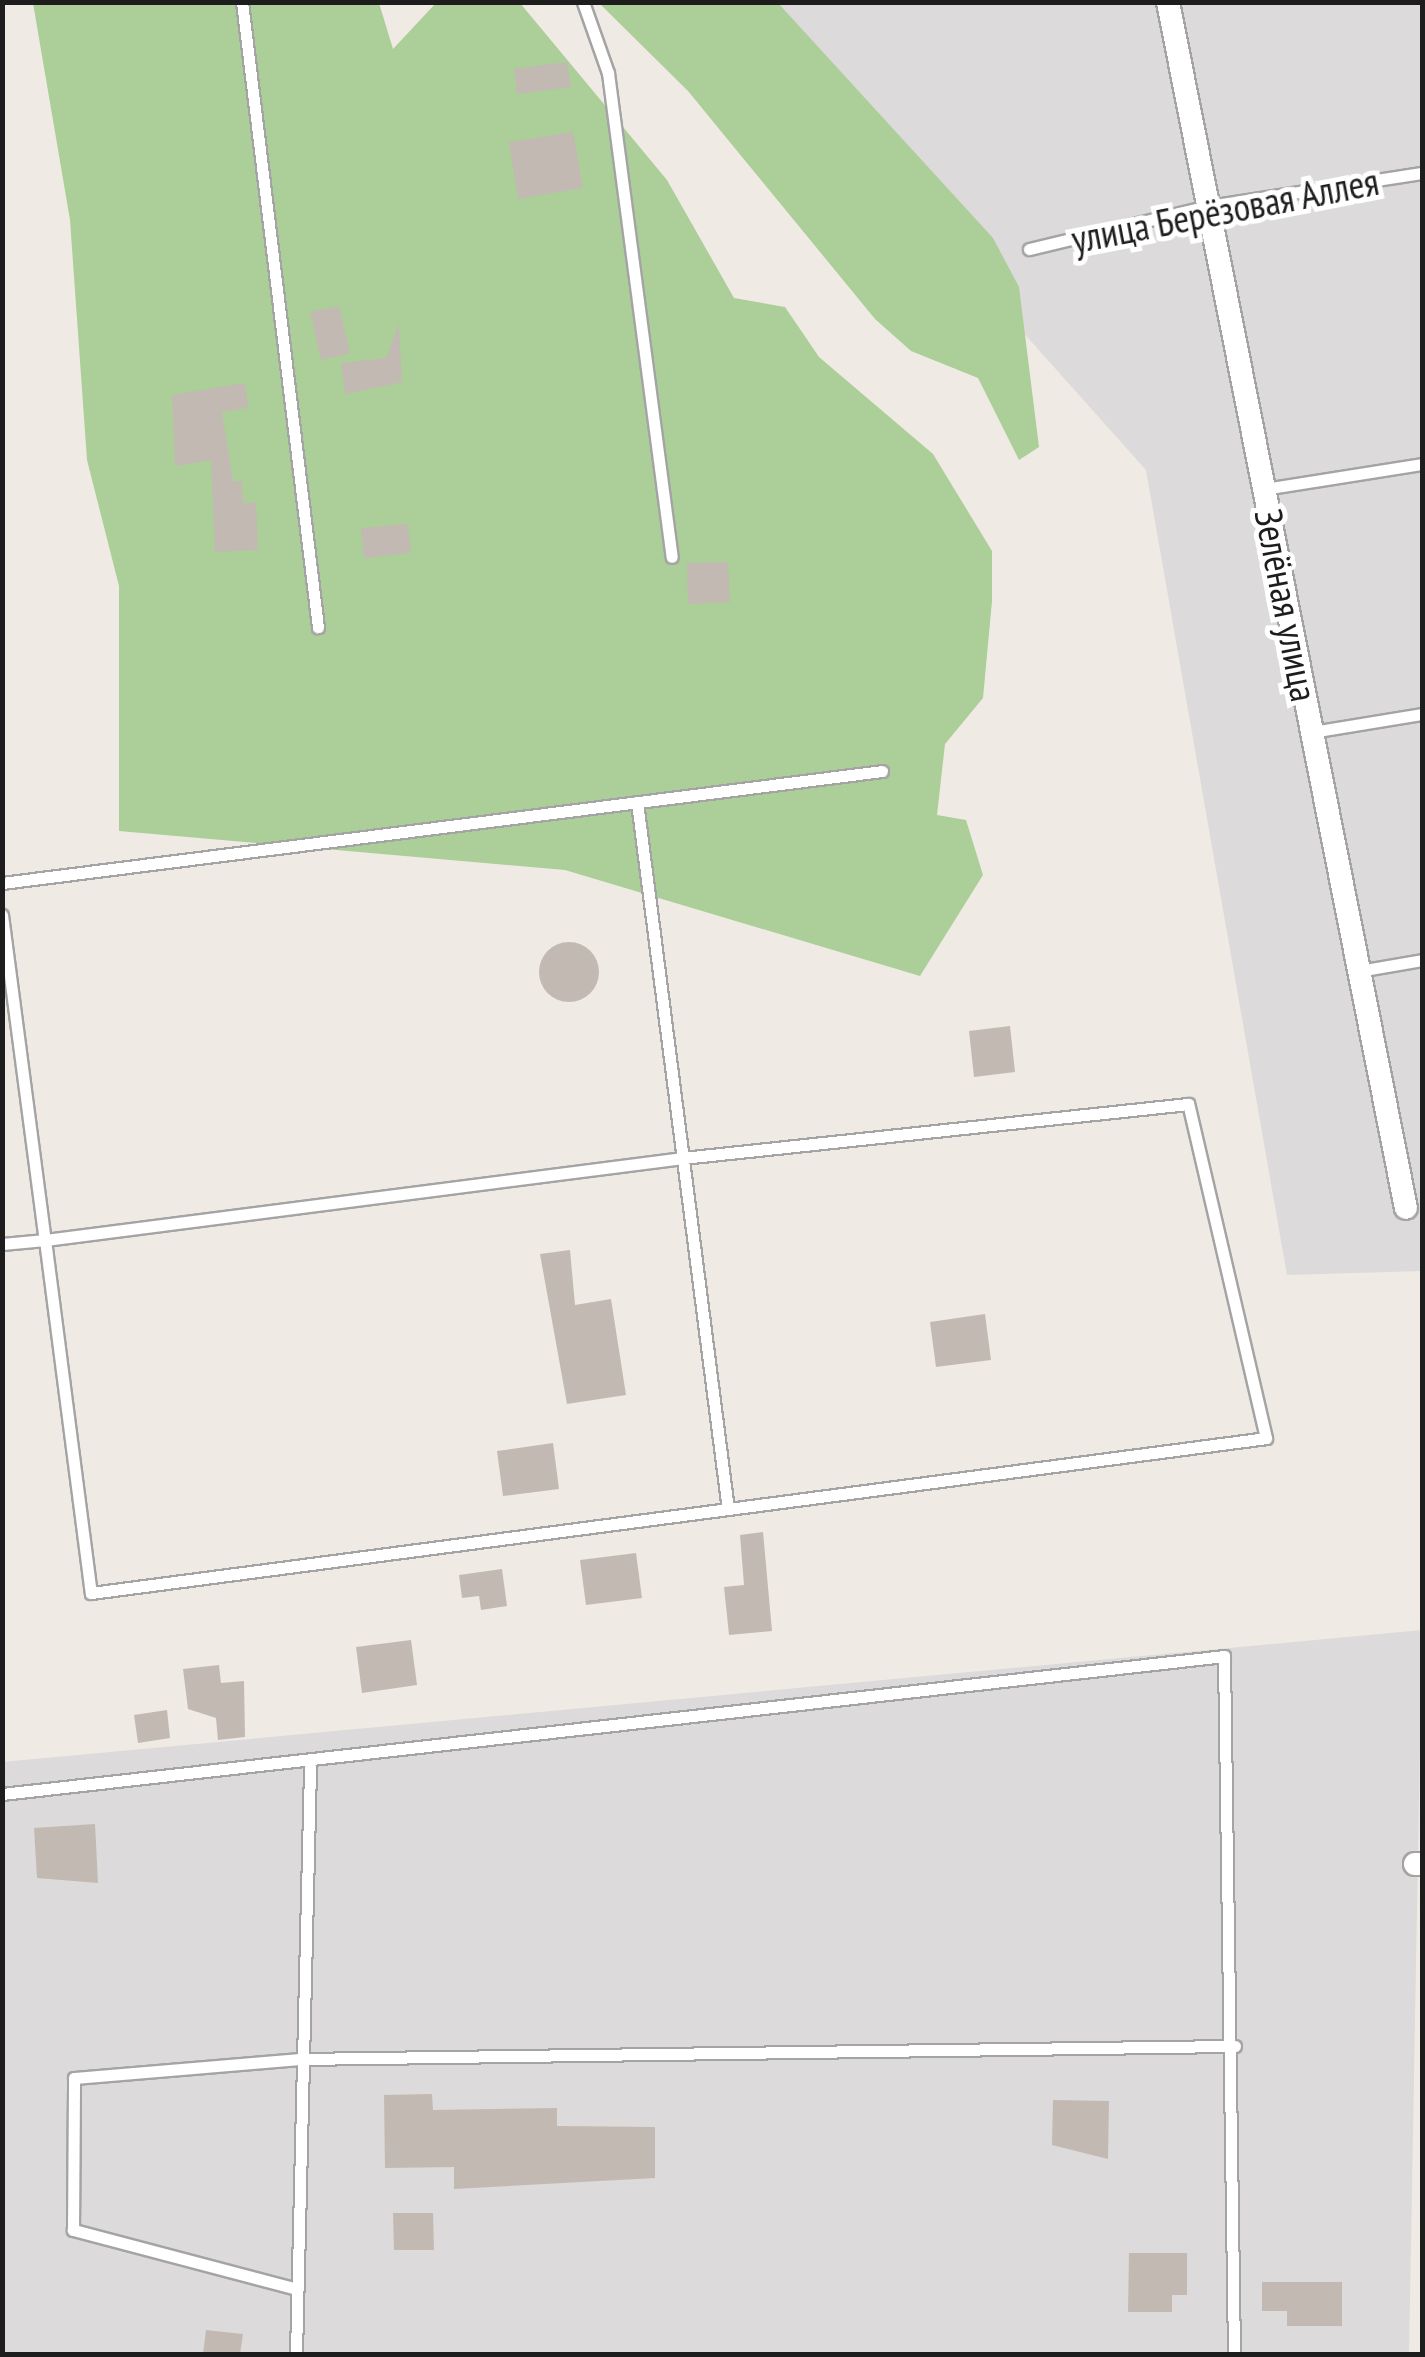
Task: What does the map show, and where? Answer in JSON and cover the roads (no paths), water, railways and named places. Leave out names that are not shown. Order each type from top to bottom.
[{"type":"street","name":"Зелёная улица","points":[[1168,2],[1360,972],[1414,1207]]},
{"type":"lane","points":[[242,2],[318,627]]},
{"type":"lane","points":[[583,2],[608,73],[672,557]]},
{"type":"lane","name":"улица Берёзовая Аллея","points":[[1029,249],[1208,206],[1422,173]]},
{"type":"lane","points":[[1264,488],[1422,464]]},
{"type":"lane","points":[[1312,732],[1422,714]]},
{"type":"lane","points":[[2,883],[882,771]]},
{"type":"lane","points":[[637,802],[728,1509]]},
{"type":"lane","points":[[2,914],[45,1240],[91,1594],[1266,1438],[1188,1104],[683,1158],[45,1240],[2,1244]]},
{"type":"lane","points":[[1360,972],[1422,960]]},
{"type":"lane","points":[[2,1794],[310,1766],[770,1701],[1224,1656],[1235,2046],[1234,2354]]},
{"type":"lane","points":[[296,2354],[310,1766]]},
{"type":"lane","points":[[297,2288],[73,2230],[74,2078],[300,2060],[1235,2046]]}]
